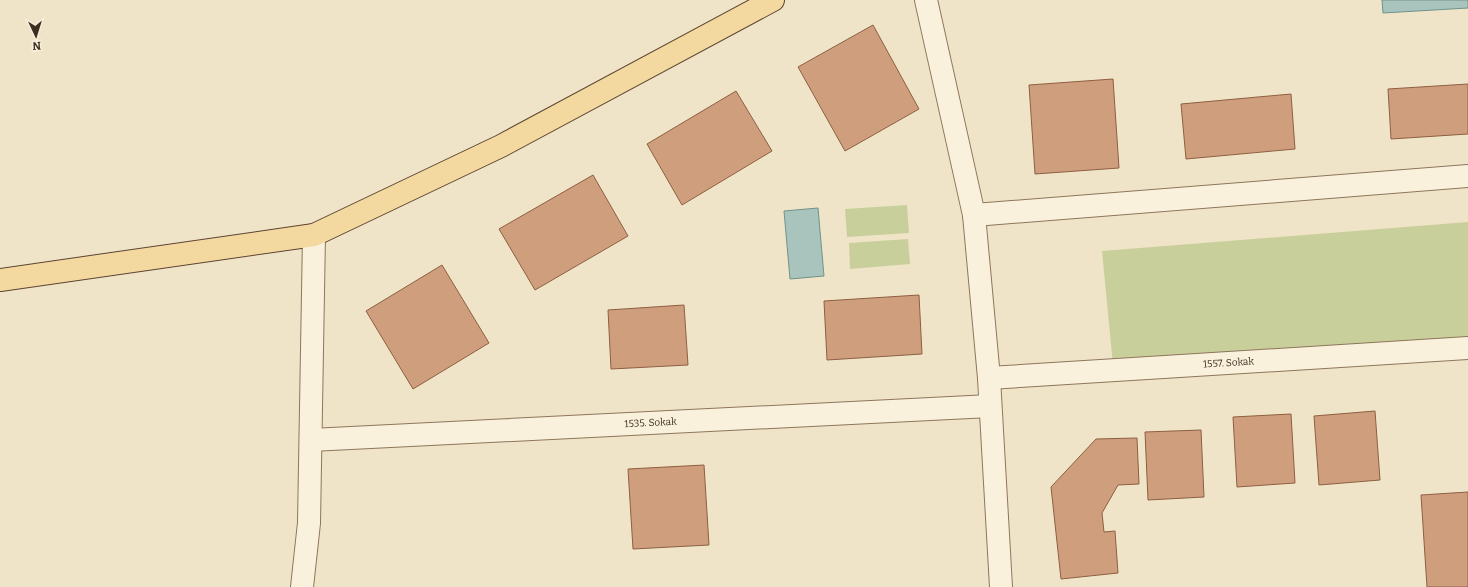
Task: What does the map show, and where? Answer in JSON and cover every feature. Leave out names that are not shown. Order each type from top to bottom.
[{"type":"main road","points":[[0,280],[314,235],[501,146],[773,0]]},
{"type":"street","points":[[926,0],[974,215],[989,378],[1001,587]]},
{"type":"street","points":[[974,215],[1468,176]]},
{"type":"street","points":[[302,587],[309,523],[314,235]]},
{"type":"street","name":"1557. Sokak","points":[[989,378],[1468,348]]},
{"type":"street","name":"1535. Sokak","points":[[311,440],[990,406]]},
{"type":"green space","points":[[907,205],[909,233],[847,237],[845,209]]},
{"type":"green space","points":[[1468,222],[1468,341],[1113,365],[1102,251]]},
{"type":"green space","points":[[908,239],[910,264],[850,269],[849,243]]},
{"type":"water","points":[[1382,0],[1468,0],[1468,8],[1383,13]]},
{"type":"water","points":[[818,208],[824,276],[790,279],[784,211]]},
{"type":"building","points":[[873,25],[919,109],[845,151],[798,67]]},
{"type":"building","points":[[1113,79],[1119,168],[1035,174],[1029,85]]},
{"type":"building","points":[[1468,84],[1468,134],[1391,139],[1388,89]]},
{"type":"building","points":[[736,91],[772,151],[682,205],[647,144]]},
{"type":"building","points":[[1291,94],[1295,149],[1186,159],[1181,104]]},
{"type":"building","points":[[593,175],[628,236],[535,290],[499,229]]},
{"type":"building","points":[[442,265],[489,343],[413,389],[366,311]]},
{"type":"building","points":[[919,295],[922,354],[827,360],[824,301]]},
{"type":"building","points":[[684,305],[688,365],[611,369],[608,310]]},
{"type":"building","points":[[1375,411],[1380,480],[1319,485],[1314,416]]},
{"type":"building","points":[[1291,414],[1295,483],[1237,487],[1233,417]]},
{"type":"building","points":[[1201,430],[1204,497],[1148,500],[1145,432]]},
{"type":"building","points":[[1137,438],[1139,484],[1118,485],[1102,513],[1104,532],[1115,531],[1118,573],[1061,579],[1051,487],[1096,439]]},
{"type":"building","points":[[704,465],[709,545],[633,549],[628,469]]},
{"type":"building","points":[[1468,492],[1468,587],[1427,587],[1421,495]]}]
